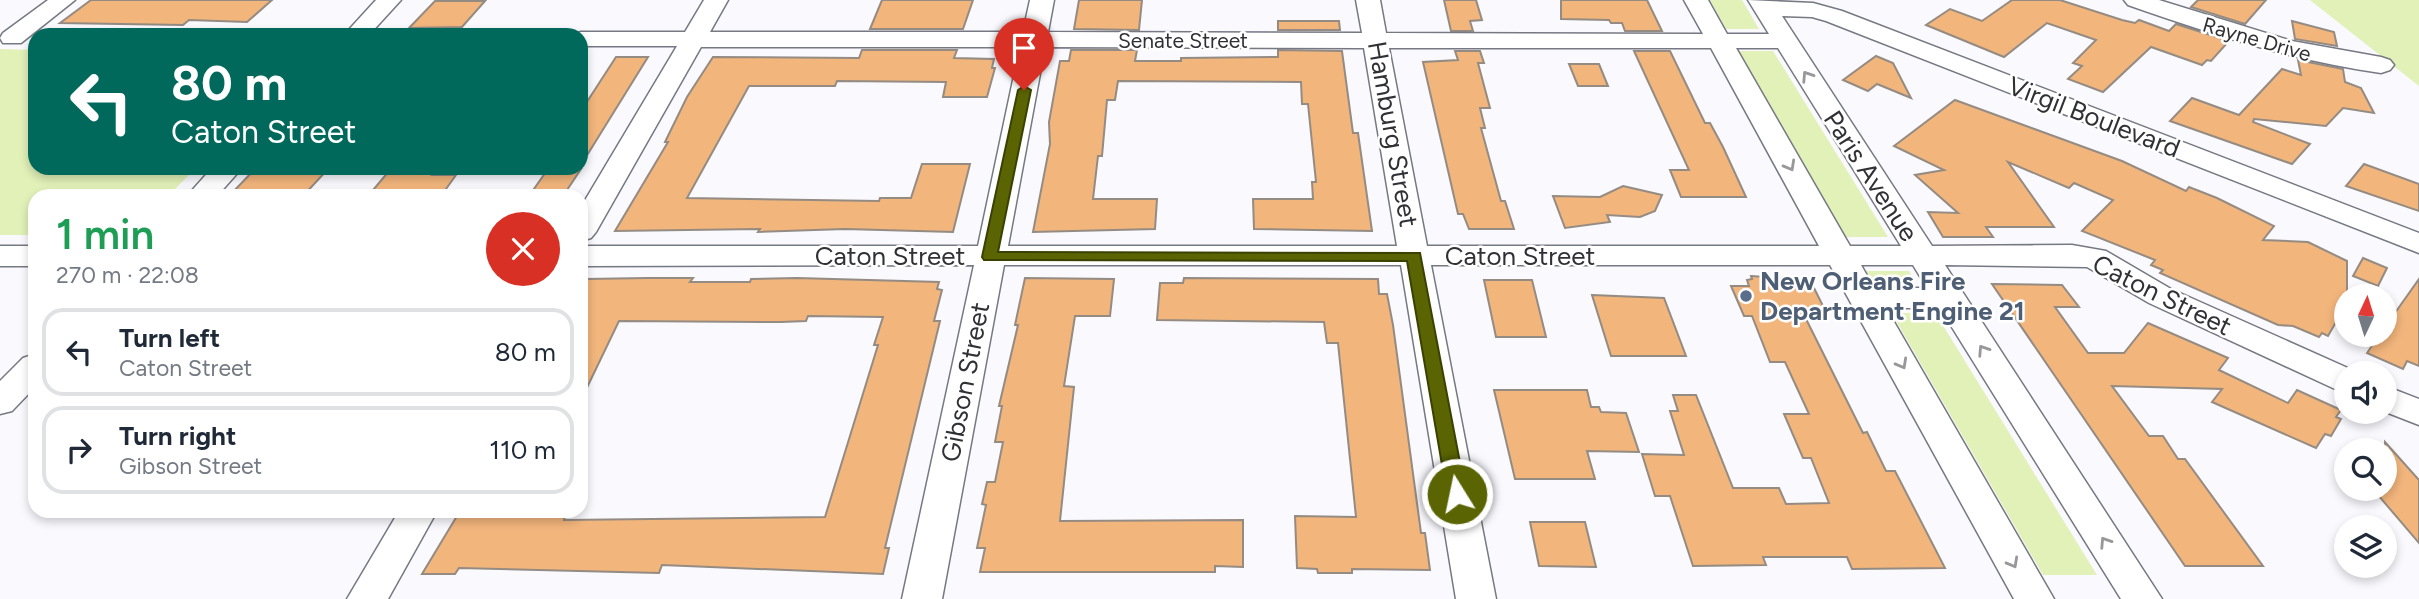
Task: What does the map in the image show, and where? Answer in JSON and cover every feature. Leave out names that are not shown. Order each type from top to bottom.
[{"type":"street","points":[[28,28],[63,0]]},
{"type":"street","points":[[363,28],[389,0]]},
{"type":"street","points":[[588,220],[716,0]]},
{"type":"street","name":"Gibson Street","points":[[922,599],[1042,0]]},
{"type":"street","name":"Hamburg Street","points":[[1368,0],[1476,599]]},
{"type":"street","points":[[1696,0],[2034,599]]},
{"type":"street","name":"Rayne Drive","points":[[2145,1],[2278,48],[2381,65]]},
{"type":"street","name":"Virgil Boulevard","points":[[1763,4],[1808,5],[2419,244]]},
{"type":"street","name":"Paris Avenue","points":[[1763,4],[2142,599]]},
{"type":"street","name":"Senate Street","points":[[588,39],[1785,41]]},
{"type":"street","points":[[208,189],[221,175]]},
{"type":"street","name":"Caton Street","points":[[588,256],[1922,255],[2095,258],[2160,296],[2334,375]]},
{"type":"street","points":[[0,256],[28,256]]},
{"type":"street","points":[[1864,298],[1950,298]]},
{"type":"street","points":[[0,402],[28,373]]},
{"type":"street","points":[[2397,403],[2419,413]]},
{"type":"street","points":[[367,599],[414,518]]},
{"type":"green space","points":[[1710,0],[1742,0],[1759,29],[1726,29]]},
{"type":"green space","points":[[2310,0],[2419,0],[2419,86]]},
{"type":"green space","points":[[0,49],[28,50],[28,175],[189,175],[175,189],[28,189],[28,235],[0,235]]},
{"type":"green space","points":[[1739,51],[1773,51],[1888,237],[1846,237]]},
{"type":"green space","points":[[1866,271],[1909,271],[1913,278],[1911,284],[1886,284],[1875,280]]},
{"type":"green space","points":[[1898,313],[1927,313],[1939,319],[2097,575],[2043,575],[1895,319]]},
{"type":"building","points":[[91,0],[272,0],[247,22],[189,20],[183,25],[60,23]]},
{"type":"building","points":[[882,0],[973,0],[963,29],[870,29]]},
{"type":"building","points":[[1079,0],[1142,0],[1139,30],[1074,29]]},
{"type":"building","points":[[1444,0],[1476,0],[1482,20],[1470,21],[1473,31],[1451,31]]},
{"type":"building","points":[[1561,0],[1647,0],[1662,31],[1625,31],[1622,23],[1611,23],[1609,20],[1561,19]]},
{"type":"building","points":[[2012,0],[2060,0],[2122,20],[2135,23],[2139,20],[2169,31],[2176,24],[2229,41],[2211,61],[2207,60],[2202,65],[2151,47],[2103,92],[2068,79],[2082,66],[2073,63],[2096,40],[2047,23],[2004,57],[1926,25],[1950,9],[1982,21]]},
{"type":"building","points":[[2198,0],[2266,0],[2245,24],[2191,7]]},
{"type":"building","points":[[435,1],[485,1],[462,27],[409,28]]},
{"type":"building","points":[[1278,21],[1339,21],[1340,30],[1278,30]]},
{"type":"building","points":[[2292,21],[2334,32],[2337,46],[2295,39]]},
{"type":"building","points":[[862,50],[957,50],[954,58],[994,59],[992,68],[995,68],[987,97],[943,97],[946,82],[837,81],[835,86],[749,86],[687,198],[879,201],[880,198],[911,198],[922,164],[970,164],[953,232],[845,229],[758,232],[760,229],[615,231],[668,142],[665,142],[687,97],[713,57],[859,58]]},
{"type":"building","points":[[1071,50],[1137,50],[1135,61],[1278,57],[1278,50],[1342,51],[1353,133],[1358,133],[1372,231],[1254,229],[1253,199],[1313,199],[1312,182],[1316,182],[1308,104],[1302,104],[1301,82],[1118,81],[1115,100],[1107,100],[1102,156],[1098,156],[1093,199],[1157,199],[1155,229],[1033,232],[1050,144],[1049,122],[1060,61],[1069,61]]},
{"type":"building","points":[[1455,51],[1480,51],[1484,63],[1478,63],[1490,108],[1480,108],[1485,128],[1481,128],[1501,201],[1505,201],[1514,229],[1469,229],[1463,214],[1458,214],[1423,62],[1458,60]]},
{"type":"building","points":[[1634,51],[1670,51],[1705,123],[1710,123],[1723,147],[1746,197],[1681,197],[1670,170],[1689,170]]},
{"type":"building","points":[[1876,56],[1893,63],[1911,98],[1877,84],[1868,91],[1843,80]]},
{"type":"building","points":[[616,57],[648,57],[588,154],[588,100]]},
{"type":"building","points":[[2298,60],[2343,69],[2345,82],[2361,88],[2374,113],[2343,108],[2326,126],[2254,119],[2253,122],[2310,144],[2292,164],[2170,121],[2192,98],[2239,115],[2282,69],[2301,75]]},
{"type":"building","points":[[1569,64],[1599,64],[1608,86],[1578,86]]},
{"type":"building","points":[[1955,100],[2122,161],[2186,191],[2189,187],[2217,198],[2274,226],[2263,240],[2308,242],[2347,261],[2347,284],[2334,284],[2334,326],[2328,336],[2322,333],[2319,337],[2293,326],[2278,325],[2160,273],[2163,270],[2151,265],[2155,260],[2082,231],[2113,200],[2074,183],[2069,188],[2008,162],[2054,227],[1986,227],[1993,237],[1943,237],[1928,212],[1958,213],[1915,175],[1944,170],[1894,146]]},
{"type":"building","points":[[2364,164],[2419,184],[2419,211],[2346,186]]},
{"type":"building","points":[[249,175],[322,175],[310,189],[236,189]]},
{"type":"building","points":[[386,175],[456,175],[446,189],[374,189]]},
{"type":"building","points":[[544,175],[577,175],[568,189],[534,189]]},
{"type":"building","points":[[1623,186],[1662,195],[1655,211],[1640,217],[1607,215],[1610,222],[1565,228],[1553,196],[1600,197]]},
{"type":"building","points":[[2363,258],[2387,268],[2379,284],[2353,276]]},
{"type":"building","points":[[1751,276],[1810,280],[1827,314],[1803,313],[1863,433],[1867,432],[1886,471],[1895,471],[1945,568],[1852,569],[1847,557],[1763,557],[1766,565],[1693,566],[1670,496],[1655,496],[1642,454],[1684,455],[1670,411],[1678,411],[1673,395],[1696,395],[1733,488],[1779,488],[1786,504],[1829,503],[1811,458],[1803,458],[1784,414],[1809,414],[1785,362],[1770,362],[1752,316],[1744,316],[1731,286],[1749,286],[1747,280],[1752,279]]},
{"type":"building","points":[[693,278],[690,282],[750,282],[751,279],[797,278],[939,282],[937,289],[942,290],[934,321],[940,321],[885,548],[889,548],[883,574],[662,565],[659,573],[459,568],[455,574],[422,574],[456,518],[564,520],[825,517],[878,345],[874,345],[883,317],[808,316],[806,321],[781,322],[619,321],[588,385],[588,279]]},
{"type":"building","points":[[1025,278],[1114,279],[1110,316],[1075,316],[1064,386],[1074,387],[1060,521],[1243,520],[1243,567],[1215,566],[1215,572],[980,572],[985,548],[977,548],[986,505],[982,504],[987,482],[995,482],[1003,442],[995,442],[1002,406],[999,406],[1018,325],[1015,325]]},
{"type":"building","points":[[1184,278],[1378,279],[1379,294],[1387,294],[1393,325],[1421,533],[1425,533],[1430,570],[1352,569],[1352,573],[1318,573],[1317,569],[1297,568],[1295,516],[1356,517],[1338,343],[1327,343],[1324,322],[1157,320],[1160,283],[1183,283]]},
{"type":"building","points":[[2419,279],[2419,366],[2407,361],[2403,369],[2397,366],[2397,361],[2385,361],[2367,353],[2371,347],[2398,346],[2398,309]]},
{"type":"building","points":[[1484,280],[1532,280],[1546,337],[1496,337]]},
{"type":"building","points":[[1992,284],[2062,285],[2079,307],[2055,307],[2088,353],[2124,353],[2148,323],[2228,358],[2219,370],[2288,403],[2297,390],[2334,407],[2334,424],[2338,424],[2331,436],[2325,434],[2316,448],[2212,402],[2222,389],[2112,386],[2149,436],[2163,436],[2178,459],[2185,459],[2263,566],[2185,566]]},
{"type":"building","points":[[1592,295],[1664,298],[1686,356],[1611,356]]},
{"type":"building","points":[[1494,390],[1587,390],[1591,407],[1599,407],[1601,412],[1626,413],[1639,452],[1587,451],[1595,479],[1515,479]]},
{"type":"building","points":[[2397,455],[2419,480],[2419,543],[2383,501],[2397,501]]},
{"type":"building","points":[[1530,522],[1585,522],[1596,567],[1539,566]]},
{"type":"place","name":"New Orleans Fire Department Engine 21","points":[[1746,296]]},
{"type":"route","points":[[1024,90],[990,257],[1414,256],[1457,494]]}]
